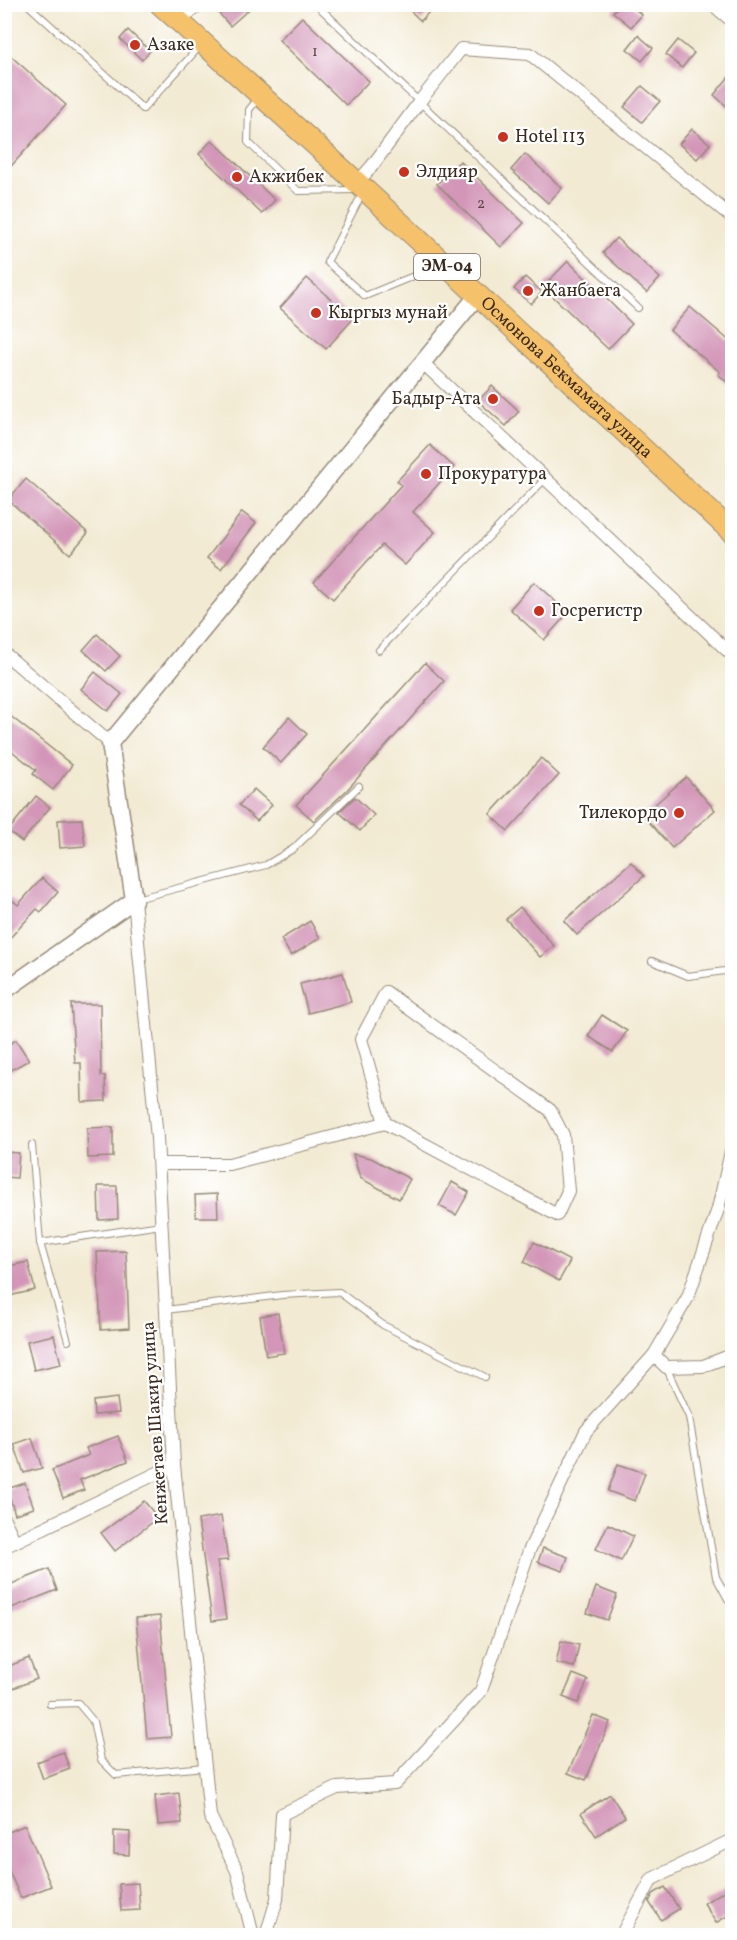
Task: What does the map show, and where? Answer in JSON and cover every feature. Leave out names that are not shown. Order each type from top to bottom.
[{"type":"highway","name":"Осмонова Бекмамата улица","points":[[160,4],[181,13],[203,43],[732,531]]},
{"type":"street","points":[[181,13],[200,4]]},
{"type":"street","points":[[712,4],[732,21]]},
{"type":"street","points":[[360,186],[372,166],[461,49],[530,54],[732,217]]},
{"type":"street","points":[[110,743],[478,295]]},
{"type":"street","points":[[423,363],[732,655]]},
{"type":"street","points":[[4,653],[110,743],[134,900],[4,991]]},
{"type":"street","name":"Кенжетаев Шакир улица","points":[[134,900],[159,1164],[174,1465],[210,1816],[237,1871],[253,1935]]},
{"type":"street","points":[[159,1164],[229,1164],[385,1124],[557,1215],[568,1191],[563,1135],[550,1110],[386,992],[361,1039],[385,1124]]},
{"type":"street","points":[[266,1935],[277,1899],[282,1814],[336,1788],[395,1784],[481,1691],[529,1551],[586,1431],[654,1355],[688,1298],[718,1209],[732,1147]]},
{"type":"street","points":[[654,1355],[666,1367],[703,1366],[732,1355]]},
{"type":"street","points":[[4,1519],[10,1544],[174,1465]]},
{"type":"street","points":[[624,1930],[652,1879],[732,1840]]},
{"type":"lane","points":[[27,4],[143,109],[203,43]]},
{"type":"lane","points":[[320,4],[321,9],[638,308]]},
{"type":"lane","points":[[261,95],[249,110],[248,142],[298,191],[360,186],[327,262],[365,296],[442,262]]},
{"type":"lane","points":[[379,651],[545,478]]},
{"type":"lane","points":[[134,900],[266,865],[293,849],[359,786]]},
{"type":"lane","points":[[652,961],[688,976],[732,970]]},
{"type":"lane","points":[[32,1145],[40,1243],[68,1341]]},
{"type":"lane","points":[[40,1243],[162,1225]]},
{"type":"lane","points":[[166,1310],[282,1295],[339,1292],[383,1324],[485,1377]]},
{"type":"lane","points":[[666,1367],[689,1417],[716,1577],[728,1599],[732,1601]]},
{"type":"lane","points":[[50,1704],[78,1703],[93,1721],[101,1760],[116,1775],[205,1767]]},
{"type":"building","points":[[211,4],[255,4],[230,26]]},
{"type":"building","points":[[403,4],[436,4],[421,21]]},
{"type":"building","points":[[620,4],[629,4],[642,15],[631,27],[613,12]]},
{"type":"building","points":[[302,17],[369,81],[346,105],[279,40]]},
{"type":"building","name":"Азаке","points":[[128,30],[150,51],[142,60],[120,39]]},
{"type":"building","points":[[638,35],[653,48],[642,61],[627,49]]},
{"type":"building","points":[[678,40],[694,53],[682,68],[666,55]]},
{"type":"building","points":[[4,50],[66,105],[4,174]]},
{"type":"building","points":[[732,73],[732,111],[714,95]]},
{"type":"building","points":[[642,86],[660,101],[642,122],[624,107]]},
{"type":"building","points":[[692,129],[710,144],[697,159],[679,144]]},
{"type":"building","name":"Акжибек","points":[[212,140],[275,200],[262,214],[199,154]]},
{"type":"building","points":[[525,154],[562,188],[548,203],[511,170]]},
{"type":"building","points":[[460,161],[524,223],[501,247],[437,184]]},
{"type":"building","points":[[616,238],[660,278],[647,293],[603,253]]},
{"type":"building","points":[[568,261],[632,324],[608,349],[543,287]]},
{"type":"building","name":"Жанбаега","points":[[525,277],[542,292],[531,304],[514,289]]},
{"type":"building","name":"Кыргыз мунай","points":[[307,278],[353,319],[326,349],[280,308]]},
{"type":"building","points":[[690,307],[732,343],[732,387],[718,374],[720,372],[670,330]]},
{"type":"building","name":"Бадыр-Ата","points":[[492,386],[519,411],[506,426],[478,401]]},
{"type":"building","points":[[430,445],[454,467],[413,512],[435,532],[405,565],[382,545],[333,599],[314,582],[401,485],[397,481]]},
{"type":"building","points":[[26,479],[88,533],[70,554],[8,500]]},
{"type":"building","points":[[242,512],[256,523],[221,569],[207,558]]},
{"type":"building","name":"Госрегистр","points":[[534,582],[568,613],[544,640],[510,609]]},
{"type":"building","points":[[97,634],[120,656],[106,671],[83,650]]},
{"type":"building","points":[[425,663],[444,681],[347,790],[314,821],[296,805]]},
{"type":"building","points":[[95,672],[122,694],[108,711],[81,689]]},
{"type":"building","points":[[4,711],[72,765],[53,790],[33,774],[36,770],[4,745]]},
{"type":"building","points":[[289,717],[307,734],[281,763],[263,747]]},
{"type":"building","points":[[541,758],[559,775],[508,831],[490,814]]},
{"type":"building","name":"Тилекордо","points":[[686,777],[715,810],[672,848],[643,815]]},
{"type":"building","points":[[254,789],[272,805],[257,821],[239,805]]},
{"type":"building","points":[[36,796],[50,807],[22,842],[8,831]]},
{"type":"building","points":[[355,797],[374,815],[360,831],[339,812]]},
{"type":"building","points":[[82,819],[85,846],[60,848],[58,820]]},
{"type":"building","points":[[631,862],[644,876],[577,935],[564,921]]},
{"type":"building","points":[[42,878],[58,892],[41,912],[37,909],[4,944],[4,904],[10,898],[18,905]]},
{"type":"building","points":[[520,907],[554,946],[540,957],[506,919]]},
{"type":"building","points":[[310,921],[320,938],[291,956],[281,939]]},
{"type":"building","points":[[343,973],[351,1002],[308,1013],[300,984]]},
{"type":"building","points":[[71,1004],[100,1004],[101,1076],[105,1076],[106,1101],[82,1102],[81,1063],[75,1063]]},
{"type":"building","points":[[602,1015],[627,1031],[613,1052],[588,1036]]},
{"type":"building","points":[[16,1040],[29,1060],[4,1074],[4,1047]]},
{"type":"building","points":[[113,1127],[113,1157],[88,1158],[87,1128]]},
{"type":"building","points":[[4,1152],[19,1153],[17,1178],[4,1177]]},
{"type":"building","points":[[353,1154],[371,1158],[410,1179],[399,1199],[360,1178]]},
{"type":"building","points":[[452,1182],[469,1192],[456,1215],[439,1206]]},
{"type":"building","points":[[98,1186],[117,1186],[118,1219],[99,1220]]},
{"type":"building","points":[[217,1194],[218,1217],[196,1217],[195,1195]]},
{"type":"building","points":[[534,1242],[570,1261],[559,1281],[524,1262]]},
{"type":"building","points":[[126,1251],[129,1328],[101,1330],[97,1252]]},
{"type":"building","points":[[28,1262],[35,1290],[9,1296],[4,1278],[4,1267]]},
{"type":"building","points":[[278,1313],[284,1353],[266,1356],[260,1316]]},
{"type":"building","points":[[54,1335],[61,1364],[34,1370],[27,1341]]},
{"type":"building","points":[[117,1398],[119,1413],[94,1415],[93,1401]]},
{"type":"building","points":[[118,1436],[128,1461],[80,1480],[84,1490],[63,1498],[52,1470],[89,1455],[86,1448]]},
{"type":"building","points":[[32,1438],[42,1468],[24,1473],[14,1444]]},
{"type":"building","points":[[618,1464],[645,1473],[635,1501],[608,1491]]},
{"type":"building","points":[[25,1483],[34,1508],[15,1514],[7,1489]]},
{"type":"building","points":[[144,1501],[158,1518],[115,1551],[101,1533]]},
{"type":"building","points":[[221,1516],[228,1560],[217,1561],[226,1619],[212,1621],[198,1520]]},
{"type":"building","points":[[608,1524],[633,1536],[621,1561],[596,1549]]},
{"type":"building","points":[[543,1548],[568,1557],[563,1571],[538,1562]]},
{"type":"building","points":[[49,1569],[57,1590],[4,1611],[4,1587]]},
{"type":"building","points":[[596,1587],[617,1595],[607,1620],[587,1613]]},
{"type":"building","points":[[160,1616],[171,1737],[147,1739],[136,1618]]},
{"type":"building","points":[[561,1641],[579,1645],[574,1667],[556,1663]]},
{"type":"building","points":[[29,1658],[37,1679],[8,1690],[4,1681],[4,1668]]},
{"type":"building","points":[[573,1674],[588,1680],[578,1703],[563,1697]]},
{"type":"building","points":[[593,1715],[610,1722],[586,1780],[568,1773]]},
{"type":"building","points":[[63,1752],[70,1769],[43,1779],[37,1762]]},
{"type":"building","points":[[179,1793],[182,1823],[158,1825],[155,1796]]},
{"type":"building","points":[[610,1794],[625,1817],[596,1836],[581,1813]]},
{"type":"building","points":[[25,1825],[51,1886],[21,1898],[4,1860],[4,1834]]},
{"type":"building","points":[[114,1831],[130,1832],[129,1855],[114,1854]]},
{"type":"building","points":[[138,1883],[140,1910],[121,1911],[119,1884]]},
{"type":"building","points":[[665,1887],[679,1909],[661,1920],[649,1902],[653,1894]]},
{"type":"building","points":[[726,1890],[732,1900],[732,1913],[716,1923],[704,1903]]},
{"type":"place","name":"Азаке","points":[[135,45]]},
{"type":"place","name":"Hotel 113","points":[[503,137]]},
{"type":"place","name":"Элдияр","points":[[404,172]]},
{"type":"place","name":"Акжибек","points":[[237,177]]},
{"type":"place","name":"Жанбаега","points":[[528,291]]},
{"type":"place","name":"Кыргыз мунай","points":[[316,313]]},
{"type":"place","name":"Бадыр-Ата","points":[[493,399]]},
{"type":"place","name":"Прокуратура","points":[[426,474]]},
{"type":"place","name":"Госрегистр","points":[[539,611]]},
{"type":"place","name":"Тилекордо","points":[[679,813]]}]
